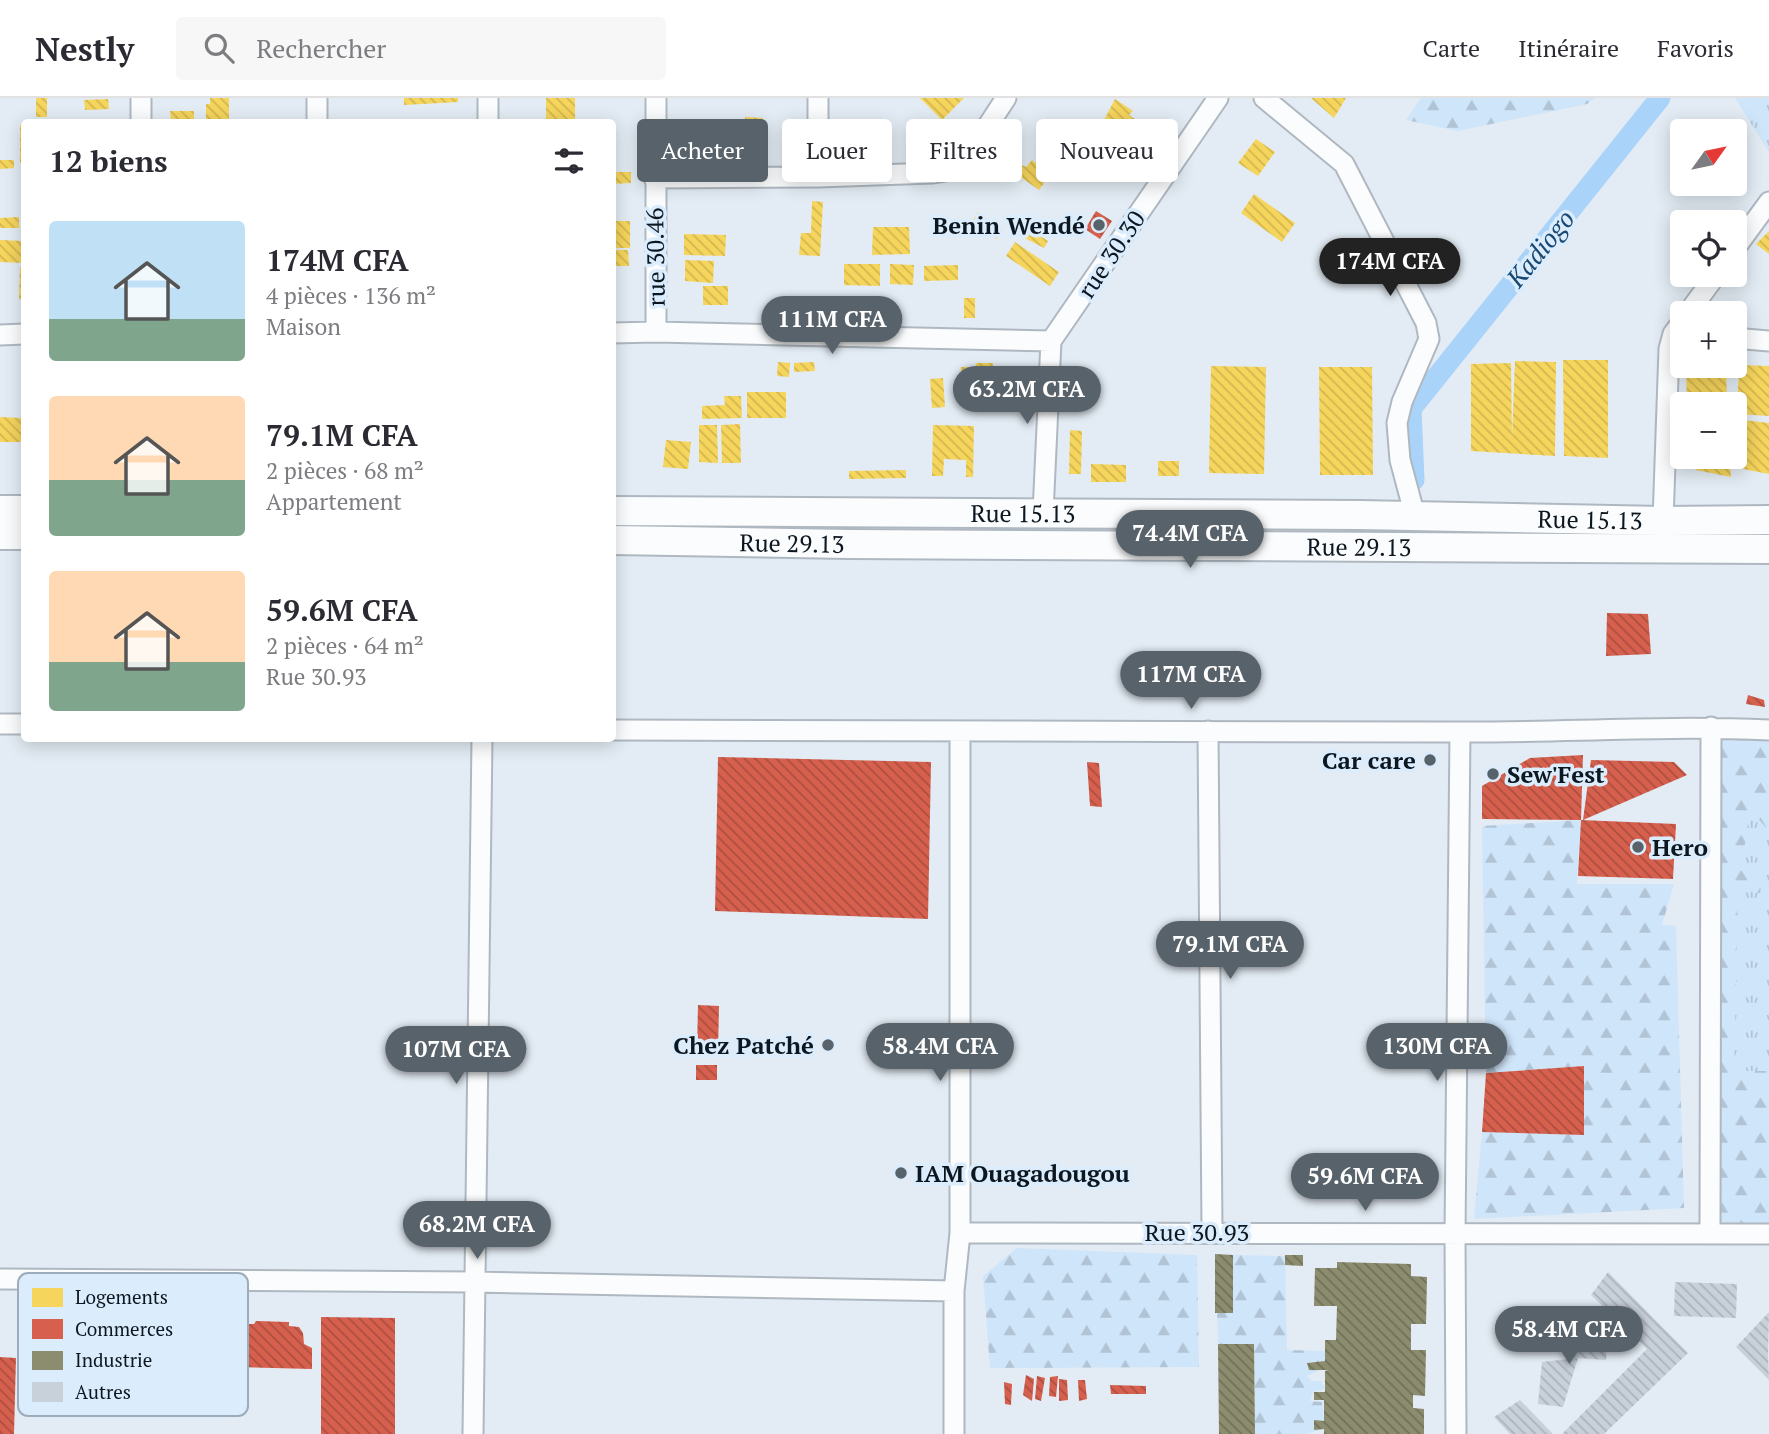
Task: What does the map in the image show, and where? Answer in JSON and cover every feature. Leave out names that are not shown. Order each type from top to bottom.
[{"type":"main road","points":[[0,510],[21,510]]},
{"type":"main road","name":"Rue 15.13","points":[[616,511],[1769,520]]},
{"type":"main road","points":[[0,535],[21,535]]},
{"type":"main road","name":"Rue 29.13","points":[[616,540],[848,544],[1769,549]]},
{"type":"street","points":[[141,98],[141,119]]},
{"type":"street","points":[[317,98],[317,119]]},
{"type":"street","points":[[488,98],[488,119]]},
{"type":"street","name":"rue 30.46","points":[[655,119],[656,98]]},
{"type":"street","points":[[818,98],[818,119]]},
{"type":"street","points":[[892,174],[946,171],[964,162],[1006,98]]},
{"type":"street","name":"rue 30.30","points":[[1051,341],[1218,98]]},
{"type":"street","points":[[1264,98],[1344,164],[1426,323],[1429,339],[1421,363],[1402,402],[1397,423],[1399,460],[1415,516]]},
{"type":"street","name":"rue 30.46","points":[[654,182],[656,332]]},
{"type":"street","points":[[1747,232],[1769,202]]},
{"type":"street","points":[[616,333],[1051,341],[1042,513]]},
{"type":"street","points":[[0,335],[21,334]]},
{"type":"street","points":[[1747,339],[1769,341]]},
{"type":"street","points":[[1663,521],[1670,347]]},
{"type":"street","points":[[0,724],[21,724]]},
{"type":"street","points":[[616,730],[960,733],[1460,732],[1711,727],[1769,730]]},
{"type":"street","points":[[1710,1233],[1711,727]]},
{"type":"street","points":[[1208,731],[1212,1231]]},
{"type":"street","points":[[1456,1434],[1455,1234],[1460,732]]},
{"type":"street","points":[[954,1434],[954,1291],[960,1233],[960,733]]},
{"type":"street","points":[[473,1434],[482,742]]},
{"type":"street","name":"Rue 30.93","points":[[960,1233],[1212,1231],[1769,1234]]},
{"type":"street","points":[[0,1279],[18,1279]]},
{"type":"street","points":[[248,1281],[954,1291]]},
{"type":"green space","points":[[1421,98],[1595,98],[1587,104],[1458,131],[1406,120]]},
{"type":"green space","points":[[1735,98],[1769,98],[1769,152]]},
{"type":"green space","points":[[1712,731],[1769,735],[1769,1229],[1711,1226]]},
{"type":"green space","points":[[1750,809],[1769,831],[1769,1071],[1734,1071],[1738,890],[1760,893],[1763,874],[1741,871]]},
{"type":"green space","points":[[1581,820],[1577,884],[1674,884],[1662,925],[1676,926],[1684,1208],[1474,1219],[1482,1132],[1584,1135],[1584,1066],[1486,1073],[1482,826]]},
{"type":"green space","points":[[1017,1248],[1197,1255],[1199,1367],[990,1368],[983,1276]]},
{"type":"green space","points":[[1233,1255],[1285,1256],[1287,1350],[1325,1351],[1325,1361],[1307,1363],[1309,1370],[1322,1369],[1307,1376],[1312,1381],[1321,1381],[1325,1389],[1313,1392],[1310,1401],[1322,1402],[1324,1421],[1314,1421],[1314,1429],[1324,1429],[1305,1434],[1255,1434],[1254,1344],[1218,1344],[1217,1313],[1233,1312]]},
{"type":"building: Logements","points":[[36,98],[47,98],[47,117],[36,117]]},
{"type":"building: Logements","points":[[210,98],[229,98],[229,119],[206,119],[206,104],[210,104]]},
{"type":"building: Logements","points":[[404,98],[458,98],[458,102],[404,105]]},
{"type":"building: Logements","points":[[546,98],[575,98],[575,119],[546,119]]},
{"type":"building: Logements","points":[[920,98],[964,98],[943,119]]},
{"type":"building: Logements","points":[[1311,98],[1346,98],[1334,118]]},
{"type":"building: Logements","points":[[108,99],[109,109],[85,110],[84,100]]},
{"type":"building: Logements","points":[[1115,99],[1133,111],[1129,115],[1135,119],[1105,119]]},
{"type":"building: Logements","points":[[170,111],[194,111],[194,119],[171,119]]},
{"type":"building: Logements","points":[[20,125],[21,125],[21,163]]},
{"type":"building: Logements","points":[[1256,139],[1275,152],[1258,176],[1238,163]]},
{"type":"building: Logements","points":[[0,160],[14,160],[14,168],[0,169]]},
{"type":"building: Logements","points":[[1032,160],[1036,163],[1036,182],[1045,182],[1039,190],[1022,178],[1022,165],[1026,167]]},
{"type":"building: Logements","points":[[616,172],[631,172],[631,183],[616,184]]},
{"type":"building: Logements","points":[[1254,194],[1295,223],[1282,242],[1241,213]]},
{"type":"building: Logements","points":[[812,201],[823,202],[820,256],[799,255],[801,233],[811,233]]},
{"type":"building: Logements","points":[[978,212],[1003,231],[997,239],[973,220]]},
{"type":"building: Logements","points":[[19,217],[19,228],[0,228],[0,218]]},
{"type":"building: Logements","points":[[1029,219],[1039,226],[1035,232],[1048,241],[1044,248],[1017,234]]},
{"type":"building: Logements","points":[[616,221],[630,221],[630,248],[616,248]]},
{"type":"building: Logements","points":[[873,227],[909,227],[910,254],[872,255]]},
{"type":"building: Logements","points":[[1769,231],[1769,254],[1756,244]]},
{"type":"building: Logements","points":[[684,234],[726,235],[725,256],[684,255]]},
{"type":"building: Logements","points":[[0,240],[21,241],[21,263],[0,262]]},
{"type":"building: Logements","points":[[1015,242],[1059,272],[1050,286],[1006,256]]},
{"type":"building: Logements","points":[[616,250],[628,250],[629,266],[616,266]]},
{"type":"building: Logements","points":[[685,260],[714,261],[713,283],[685,281]]},
{"type":"building: Logements","points":[[844,264],[880,264],[880,286],[844,285]]},
{"type":"building: Logements","points":[[890,264],[914,265],[913,285],[890,284]]},
{"type":"building: Logements","points":[[958,265],[958,280],[924,281],[924,266]]},
{"type":"building: Logements","points":[[20,267],[21,267],[21,299]]},
{"type":"building: Logements","points":[[703,286],[728,286],[728,305],[703,305]]},
{"type":"building: Logements","points":[[964,298],[975,298],[975,318],[964,318]]},
{"type":"building: Logements","points":[[801,308],[820,308],[819,317],[801,316]]},
{"type":"building: Logements","points":[[1563,360],[1608,360],[1608,458],[1564,456]]},
{"type":"building: Logements","points":[[1515,361],[1556,362],[1555,456],[1471,451],[1471,364],[1511,363],[1512,439]]},
{"type":"building: Logements","points":[[778,362],[790,363],[789,377],[777,376]]},
{"type":"building: Logements","points":[[814,362],[815,371],[794,372],[794,363]]},
{"type":"building: Logements","points":[[976,363],[993,363],[992,373],[975,372]]},
{"type":"building: Logements","points":[[1747,365],[1769,366],[1769,416],[1747,415],[1747,392],[1738,392],[1738,378],[1747,378]]},
{"type":"building: Logements","points":[[1211,366],[1266,367],[1264,474],[1209,473]]},
{"type":"building: Logements","points":[[961,367],[972,367],[971,391],[961,391]]},
{"type":"building: Logements","points":[[1319,367],[1372,367],[1373,475],[1320,475]]},
{"type":"building: Logements","points":[[943,378],[945,407],[932,408],[930,379]]},
{"type":"building: Logements","points":[[1686,378],[1726,378],[1727,392],[1687,392]]},
{"type":"building: Logements","points":[[1009,382],[1019,382],[1019,404],[1009,404]]},
{"type":"building: Logements","points":[[747,392],[786,392],[786,418],[747,418]]},
{"type":"building: Logements","points":[[724,396],[741,396],[742,418],[702,419],[702,406],[725,405]]},
{"type":"building: Logements","points":[[0,417],[21,418],[21,442],[0,442]]},
{"type":"building: Logements","points":[[1747,420],[1769,423],[1769,474],[1743,469],[1747,469]]},
{"type":"building: Logements","points":[[740,424],[741,463],[722,463],[721,425]]},
{"type":"building: Logements","points":[[699,425],[717,425],[718,463],[699,462]]},
{"type":"building: Logements","points":[[933,425],[974,426],[973,477],[966,477],[966,460],[944,459],[943,476],[932,476]]},
{"type":"building: Logements","points":[[1070,430],[1082,431],[1081,474],[1069,474]]},
{"type":"building: Logements","points":[[666,440],[691,442],[688,469],[663,467]]},
{"type":"building: Logements","points":[[1158,461],[1179,461],[1179,476],[1158,476]]},
{"type":"building: Logements","points":[[1091,464],[1126,465],[1126,482],[1091,482]]},
{"type":"building: Logements","points":[[1730,469],[1731,477],[1696,470]]},
{"type":"building: Logements","points":[[906,470],[906,478],[849,479],[849,471]]},
{"type":"building: Commerces","points":[[1096,211],[1112,221],[1100,239],[1085,229]]},
{"type":"building: Commerces","points":[[1607,613],[1648,614],[1651,654],[1606,656]]},
{"type":"building: Commerces","points":[[1748,695],[1764,700],[1765,707],[1746,704]]},
{"type":"building: Commerces","points":[[1583,755],[1581,820],[1482,819],[1482,786],[1530,758]]},
{"type":"building: Commerces","points":[[718,757],[931,762],[928,919],[715,911]]},
{"type":"building: Commerces","points":[[1591,760],[1674,762],[1687,775],[1583,820]]},
{"type":"building: Commerces","points":[[1087,762],[1099,763],[1102,807],[1090,806]]},
{"type":"building: Commerces","points":[[1581,820],[1676,824],[1673,879],[1578,876]]},
{"type":"building: Commerces","points":[[698,1005],[719,1006],[718,1051],[697,1050]]},
{"type":"building: Commerces","points":[[696,1065],[717,1065],[717,1080],[696,1080]]},
{"type":"building: Commerces","points":[[1584,1066],[1584,1135],[1482,1132],[1486,1073]]},
{"type":"building: Commerces","points":[[321,1317],[395,1318],[395,1434],[321,1434]]},
{"type":"building: Commerces","points":[[256,1321],[289,1322],[289,1326],[299,1327],[303,1333],[304,1344],[312,1348],[312,1369],[248,1367],[248,1324],[254,1324]]},
{"type":"building: Commerces","points":[[0,1357],[16,1358],[14,1434],[0,1434]]},
{"type":"building: Commerces","points":[[1026,1375],[1034,1379],[1032,1401],[1023,1395]]},
{"type":"building: Commerces","points":[[1037,1376],[1045,1378],[1041,1401],[1035,1399]]},
{"type":"building: Commerces","points":[[1058,1376],[1056,1397],[1049,1396],[1050,1377]]},
{"type":"building: Commerces","points":[[1059,1379],[1067,1380],[1068,1400],[1059,1401]]},
{"type":"building: Commerces","points":[[1078,1380],[1085,1380],[1087,1399],[1079,1401]]},
{"type":"building: Commerces","points":[[1004,1382],[1012,1384],[1011,1405],[1005,1404]]},
{"type":"building: Commerces","points":[[1110,1385],[1146,1386],[1146,1394],[1111,1394]]},
{"type":"building: Industrie","points":[[1215,1254],[1233,1255],[1233,1313],[1215,1313]]},
{"type":"building: Industrie","points":[[1285,1255],[1303,1255],[1303,1266],[1285,1265]]},
{"type":"building: Industrie","points":[[1337,1262],[1411,1264],[1411,1276],[1427,1277],[1426,1324],[1411,1324],[1411,1350],[1426,1350],[1425,1396],[1413,1395],[1413,1408],[1424,1409],[1424,1434],[1324,1434],[1324,1429],[1314,1430],[1314,1420],[1324,1421],[1324,1400],[1314,1400],[1314,1392],[1325,1392],[1325,1371],[1328,1370],[1309,1370],[1307,1363],[1325,1361],[1325,1340],[1336,1340],[1337,1306],[1314,1306],[1315,1268],[1337,1268]]},
{"type":"building: Industrie","points":[[1218,1344],[1254,1344],[1255,1434],[1219,1434]]},
{"type":"building: Autres","points":[[1608,1272],[1688,1353],[1604,1434],[1562,1434],[1647,1349],[1591,1295]]},
{"type":"building: Autres","points":[[1675,1282],[1737,1284],[1736,1318],[1674,1316]]},
{"type":"building: Autres","points":[[1769,1312],[1768,1355],[1769,1380],[1736,1347]]},
{"type":"building: Autres","points":[[1566,1331],[1608,1335],[1606,1360],[1564,1356]]},
{"type":"building: Autres","points":[[1578,1358],[1563,1407],[1538,1404],[1542,1362]]},
{"type":"building: Autres","points":[[1520,1400],[1553,1434],[1510,1434],[1494,1417]]},
{"type":"waterway","name":"Kadiogo","points":[[1414,480],[1411,409],[1660,98]]},
{"type":"place","name":"Benin Wendé","points":[[1099,225]]},
{"type":"place","name":"Car care","points":[[1430,760]]},
{"type":"place","name":"Sew'Fest","points":[[1493,774]]},
{"type":"place","name":"Hero","points":[[1638,847]]},
{"type":"place","name":"Chez Patché","points":[[828,1045]]},
{"type":"place","name":"IAM Ouagadougou","points":[[901,1173]]}]
